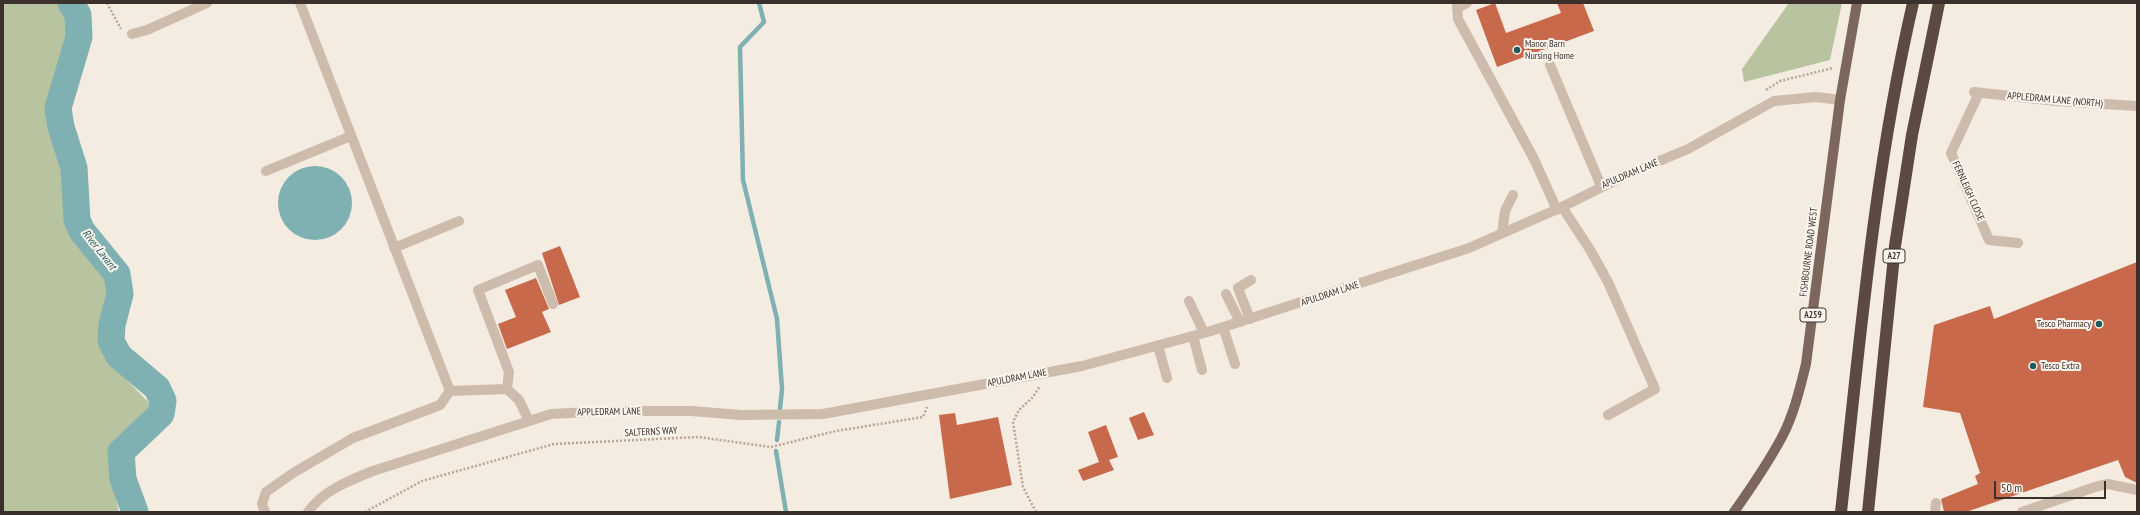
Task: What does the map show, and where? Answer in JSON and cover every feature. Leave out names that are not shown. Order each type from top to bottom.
[{"type":"highway","name":"A27","points":[[1841,512],[1870,239],[1891,105],[1912,3]]},
{"type":"highway","name":"A27","points":[[1868,512],[1895,246],[1912,135],[1939,3]]},
{"type":"main road","name":"FISHBOURNE ROAD WEST","points":[[1734,512],[1760,476],[1783,436],[1798,396],[1806,364],[1840,100],[1857,3]]},
{"type":"street","points":[[132,34],[147,30],[207,3]]},
{"type":"street","points":[[300,3],[450,391]]},
{"type":"street","points":[[1467,3],[1457,6],[1458,19],[1560,208],[1589,248],[1608,282],[1655,389],[1608,415]]},
{"type":"street","points":[[1550,65],[1601,186]]},
{"type":"street","name":"APPLEDRAM LANE (NORTH)","points":[[1976,93],[2056,101],[2137,106]]},
{"type":"street","name":"FERNLEIGH CLOSE","points":[[1976,93],[1951,153],[1989,240],[2018,243]]},
{"type":"street","name":"APULDRAM LANE","points":[[931,396],[1082,366],[1158,346],[1250,319],[1469,248],[1560,208],[1601,186],[1710,138],[1774,101],[1816,97],[1840,100]]},
{"type":"street","points":[[266,171],[351,136]]},
{"type":"street","points":[[1502,233],[1505,211],[1513,195]]},
{"type":"street","points":[[394,248],[459,221]]},
{"type":"street","points":[[507,389],[509,372],[478,290],[538,265],[553,304]]},
{"type":"street","points":[[1250,319],[1238,288],[1251,280]]},
{"type":"street","points":[[1226,294],[1240,322]]},
{"type":"street","points":[[1189,301],[1204,333]]},
{"type":"street","points":[[1223,327],[1235,364]]},
{"type":"street","points":[[1193,336],[1202,370]]},
{"type":"street","points":[[1158,346],[1167,378]]},
{"type":"street","points":[[450,391],[507,389],[519,400],[529,421]]},
{"type":"street","points":[[265,512],[262,504],[266,492],[293,473],[353,438],[440,405],[450,391]]},
{"type":"street","name":"APPLEDRAM LANE","points":[[308,512],[314,503],[345,482],[372,471],[551,414],[608,411],[691,411],[777,416],[823,414],[931,396]]},
{"type":"street","points":[[2022,512],[2108,484],[2137,490]]},
{"type":"path","points":[[107,3],[122,30],[132,34]]},
{"type":"path","points":[[1763,92],[1780,81],[1838,67]]},
{"type":"path","points":[[1036,512],[1023,487],[1013,422],[1019,410],[1039,389],[1039,374]]},
{"type":"path","name":"SALTERNS WAY","points":[[366,512],[422,481],[554,444],[698,437],[771,447],[836,430],[923,417],[931,396]]},
{"type":"green space","points":[[3,3],[65,3],[74,25],[66,54],[50,96],[56,137],[70,182],[81,240],[113,274],[117,293],[102,337],[103,355],[150,404],[129,427],[120,447],[117,458],[115,480],[119,512],[3,512]]},
{"type":"green space","points":[[1789,3],[1842,3],[1830,60],[1744,82],[1742,69]]},
{"type":"water","points":[[308,166],[322,166],[336,172],[346,182],[352,196],[352,210],[346,224],[336,234],[322,240],[308,240],[294,234],[284,224],[278,210],[278,196],[284,182],[294,172]]},
{"type":"building","name":"Manor Barn Nursing Home","points":[[1495,3],[1506,33],[1561,13],[1557,3],[1583,3],[1594,31],[1497,67],[1476,10]]},
{"type":"building","points":[[560,246],[580,297],[559,305],[542,253]]},
{"type":"building","name":"Tesco Extra","points":[[2137,262],[2137,483],[2125,477],[2118,460],[1966,512],[1944,512],[1941,499],[1978,484],[1975,476],[1980,473],[1960,413],[1923,407],[1934,325],[1990,306],[1994,319]]},
{"type":"building","points":[[536,278],[549,309],[542,312],[551,332],[507,349],[498,324],[516,317],[505,290]]},
{"type":"building","points":[[1144,412],[1154,435],[1138,440],[1129,418]]},
{"type":"building","points":[[955,413],[957,425],[998,417],[1012,485],[950,499],[939,415]]},
{"type":"building","points":[[1106,425],[1118,457],[1109,460],[1114,470],[1083,481],[1078,470],[1099,462],[1088,432]]},
{"type":"waterway","name":"River Lavant","points":[[71,3],[78,15],[79,37],[58,108],[61,127],[74,168],[77,220],[82,231],[117,274],[120,294],[112,325],[111,341],[119,356],[157,388],[163,401],[161,414],[121,452],[123,479],[135,512]]},
{"type":"waterway","points":[[759,3],[764,22],[740,47],[743,180],[777,319],[782,389],[780,409]]},
{"type":"waterway","points":[[777,440],[779,422]]},
{"type":"waterway","points":[[776,451],[786,512]]},
{"type":"place","name":"Manor Barn Nursing Home","points":[[1517,50]]},
{"type":"place","name":"Tesco Pharmacy","points":[[2099,324]]},
{"type":"place","name":"Tesco Extra","points":[[2033,366]]}]
